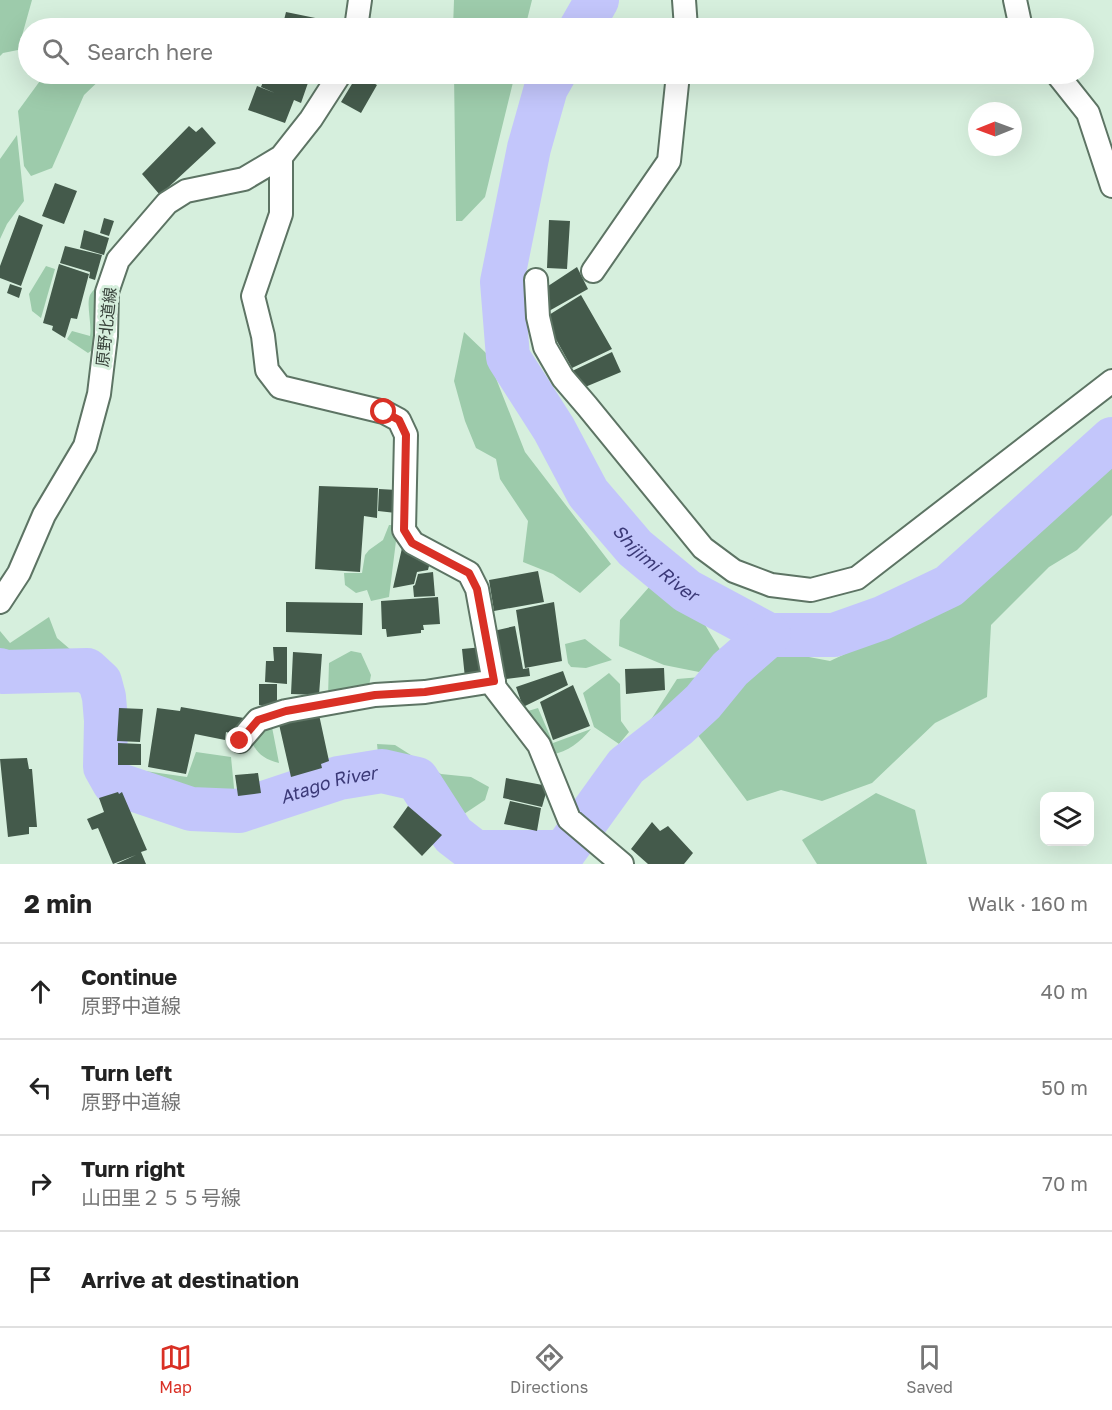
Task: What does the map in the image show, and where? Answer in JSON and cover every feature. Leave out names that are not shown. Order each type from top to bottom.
[{"type":"street","points":[[357,18],[360,0]]},
{"type":"street","points":[[684,0],[685,18]]},
{"type":"street","points":[[1015,0],[1019,18]]},
{"type":"street","name":"原野北道線","points":[[0,602],[19,573],[44,515],[85,446],[99,394],[106,336],[107,292],[118,260],[167,203],[186,191],[244,179],[281,157],[311,119],[334,84]]},
{"type":"street","points":[[593,271],[669,161],[677,84]]},
{"type":"street","points":[[1065,84],[1088,113],[1112,186]]},
{"type":"street","points":[[281,157],[281,214],[254,296],[264,336],[267,370],[280,387],[384,412],[399,420],[406,435],[404,530],[412,543],[469,573],[477,589],[495,688],[539,745],[568,819],[622,864]]},
{"type":"street","points":[[536,280],[538,317],[545,347],[563,378],[703,548],[734,572],[771,585],[811,590],[857,578],[1112,381]]},
{"type":"street","points":[[240,741],[258,720],[286,711],[375,695],[425,692],[494,681]]},
{"type":"green space","points":[[0,0],[32,0],[27,18],[18,18],[18,50],[3,53],[0,56]]},
{"type":"green space","points":[[454,0],[532,0],[528,18],[453,18]]},
{"type":"green space","points":[[38,84],[96,84],[84,95],[52,168],[31,176],[24,166],[18,111]]},
{"type":"green space","points":[[454,84],[513,84],[485,197],[462,221],[456,221]]},
{"type":"green space","points":[[17,135],[24,201],[7,224],[0,239],[0,159]]},
{"type":"green space","points":[[46,266],[55,269],[41,318],[32,311],[29,294]]},
{"type":"green space","points":[[100,283],[94,349],[88,353],[67,339],[72,331],[90,336],[89,299]]},
{"type":"green space","points":[[464,332],[486,353],[525,452],[611,564],[580,593],[553,574],[523,562],[528,521],[500,479],[496,459],[476,448],[465,421],[454,381]]},
{"type":"green space","points":[[1112,467],[1112,515],[1077,550],[1049,567],[991,625],[987,697],[935,723],[872,783],[822,801],[781,790],[747,801],[694,730],[772,650],[830,661],[952,604],[1024,539]]},
{"type":"green space","points":[[389,525],[398,525],[389,597],[371,601],[367,590],[356,593],[345,585],[344,573],[362,573],[365,555],[383,540]]},
{"type":"green space","points":[[650,586],[699,615],[722,653],[699,672],[664,665],[619,646],[620,620]]},
{"type":"green space","points":[[49,617],[57,638],[85,662],[77,675],[4,681],[0,677],[0,631],[10,643]]},
{"type":"green space","points":[[585,639],[612,660],[586,668],[571,667],[568,663],[565,644]]},
{"type":"green space","points":[[351,651],[361,653],[371,675],[368,691],[328,696],[329,663]]},
{"type":"green space","points":[[609,673],[620,684],[621,721],[629,732],[619,744],[594,727],[583,693]]},
{"type":"green space","points":[[713,676],[707,689],[686,713],[622,765],[677,679]]},
{"type":"green space","points":[[538,708],[553,743],[591,729],[573,746],[551,755],[527,717],[528,711]]},
{"type":"green space","points":[[271,722],[279,763],[261,755],[250,738]]},
{"type":"green space","points":[[377,744],[395,745],[441,774],[471,777],[489,787],[485,800],[461,816],[444,808],[422,775],[379,763]]},
{"type":"green space","points":[[196,752],[231,757],[235,798],[251,797],[246,804],[236,808],[224,807],[220,795],[200,795],[195,807],[156,794],[150,805],[136,799],[131,769],[187,777]]},
{"type":"green space","points":[[876,793],[915,810],[927,864],[817,864],[802,840]]},
{"type":"building","points":[[286,12],[315,18],[284,18]]},
{"type":"building","points":[[262,84],[308,84],[301,103],[294,100],[285,123],[248,110],[257,86],[275,93],[261,87]]},
{"type":"building","points":[[352,84],[377,85],[361,113],[341,102]]},
{"type":"building","points":[[189,126],[196,132],[202,127],[216,143],[160,195],[142,174]]},
{"type":"building","points":[[55,183],[77,191],[64,224],[42,216]]},
{"type":"building","points":[[19,215],[43,225],[21,286],[0,278],[0,266]]},
{"type":"building","points":[[104,218],[114,221],[109,236],[100,233]]},
{"type":"building","points":[[549,220],[570,221],[567,269],[547,268]]},
{"type":"building","points":[[84,230],[109,238],[104,255],[80,248]]},
{"type":"building","points":[[65,246],[102,255],[95,280],[89,278],[90,272],[60,263]]},
{"type":"building","points":[[59,264],[89,274],[77,319],[71,318],[65,338],[52,330],[53,326],[43,323]]},
{"type":"building","points":[[577,267],[588,289],[549,311],[539,292]]},
{"type":"building","points":[[10,284],[22,288],[19,298],[7,293]]},
{"type":"building","points":[[581,295],[612,349],[572,368],[544,318]]},
{"type":"building","points":[[612,352],[621,372],[578,390],[570,372]]},
{"type":"building","points":[[319,486],[378,488],[377,518],[364,516],[360,572],[315,569]]},
{"type":"building","points":[[379,489],[397,490],[396,513],[378,511]]},
{"type":"building","points":[[402,548],[431,558],[428,570],[417,572],[414,584],[393,588]]},
{"type":"building","points":[[538,571],[544,602],[494,611],[489,580]]},
{"type":"building","points":[[433,572],[435,596],[414,597],[413,586],[418,574]]},
{"type":"building","points":[[438,597],[440,624],[423,625],[424,630],[421,630],[421,633],[387,637],[386,629],[382,629],[381,601]]},
{"type":"building","points":[[286,602],[363,603],[362,635],[286,632]]},
{"type":"building","points":[[554,602],[562,661],[525,668],[516,610]]},
{"type":"building","points":[[515,626],[523,669],[529,668],[530,676],[498,680],[489,632]]},
{"type":"building","points":[[273,647],[287,647],[287,684],[265,682],[266,661],[274,661]]},
{"type":"building","points":[[483,647],[485,675],[465,678],[462,649]]},
{"type":"building","points":[[293,652],[322,654],[319,695],[291,694]]},
{"type":"building","points":[[664,668],[665,690],[626,694],[625,669]]},
{"type":"building","points":[[563,671],[568,685],[523,707],[516,687]]},
{"type":"building","points":[[259,684],[277,684],[277,706],[259,705]]},
{"type":"building","points":[[573,685],[590,726],[553,740],[540,702]]},
{"type":"building","points":[[181,707],[244,718],[240,736],[226,732],[225,740],[195,734],[186,774],[148,767],[157,708],[180,711]]},
{"type":"building","points":[[119,708],[143,709],[140,742],[117,741]]},
{"type":"building","points":[[318,710],[329,761],[321,764],[322,768],[291,777],[278,720]]},
{"type":"building","points":[[118,743],[141,744],[141,765],[118,765]]},
{"type":"building","points":[[27,758],[29,769],[32,769],[37,827],[29,827],[29,834],[8,837],[0,759]]},
{"type":"building","points":[[258,773],[261,793],[238,796],[235,775]]},
{"type":"building","points":[[506,778],[548,786],[542,807],[503,798]]},
{"type":"building","points":[[118,792],[119,794],[122,792],[147,850],[141,852],[146,864],[116,864],[136,855],[113,864],[98,828],[92,830],[87,819],[104,812],[99,798]]},
{"type":"building","points":[[510,801],[541,808],[537,831],[504,824]]},
{"type":"building","points":[[408,806],[442,835],[422,856],[393,827]]},
{"type":"building","points":[[652,822],[660,831],[668,826],[693,853],[684,864],[648,864],[631,849]]},
{"type":"waterway","name":"Shijimi River","points":[[587,18],[597,0]]},
{"type":"waterway","name":"Shijimi River","points":[[548,84],[529,148],[502,282],[508,357],[554,429],[588,493],[635,548],[687,591],[769,635],[834,635],[882,618],[949,586],[1112,439]]},
{"type":"waterway","name":"Atago River","points":[[0,670],[3,672],[87,670],[100,682],[104,697],[105,767],[114,783],[191,809],[239,811],[339,778],[382,771],[417,779],[453,835],[475,852],[564,852],[626,766],[676,727],[703,702],[730,669],[769,635]]},
{"type":"route","points":[[240,741],[258,720],[286,711],[375,695],[425,692],[494,681],[477,589],[469,573],[412,543],[404,530],[406,435],[399,420],[384,412]]}]
